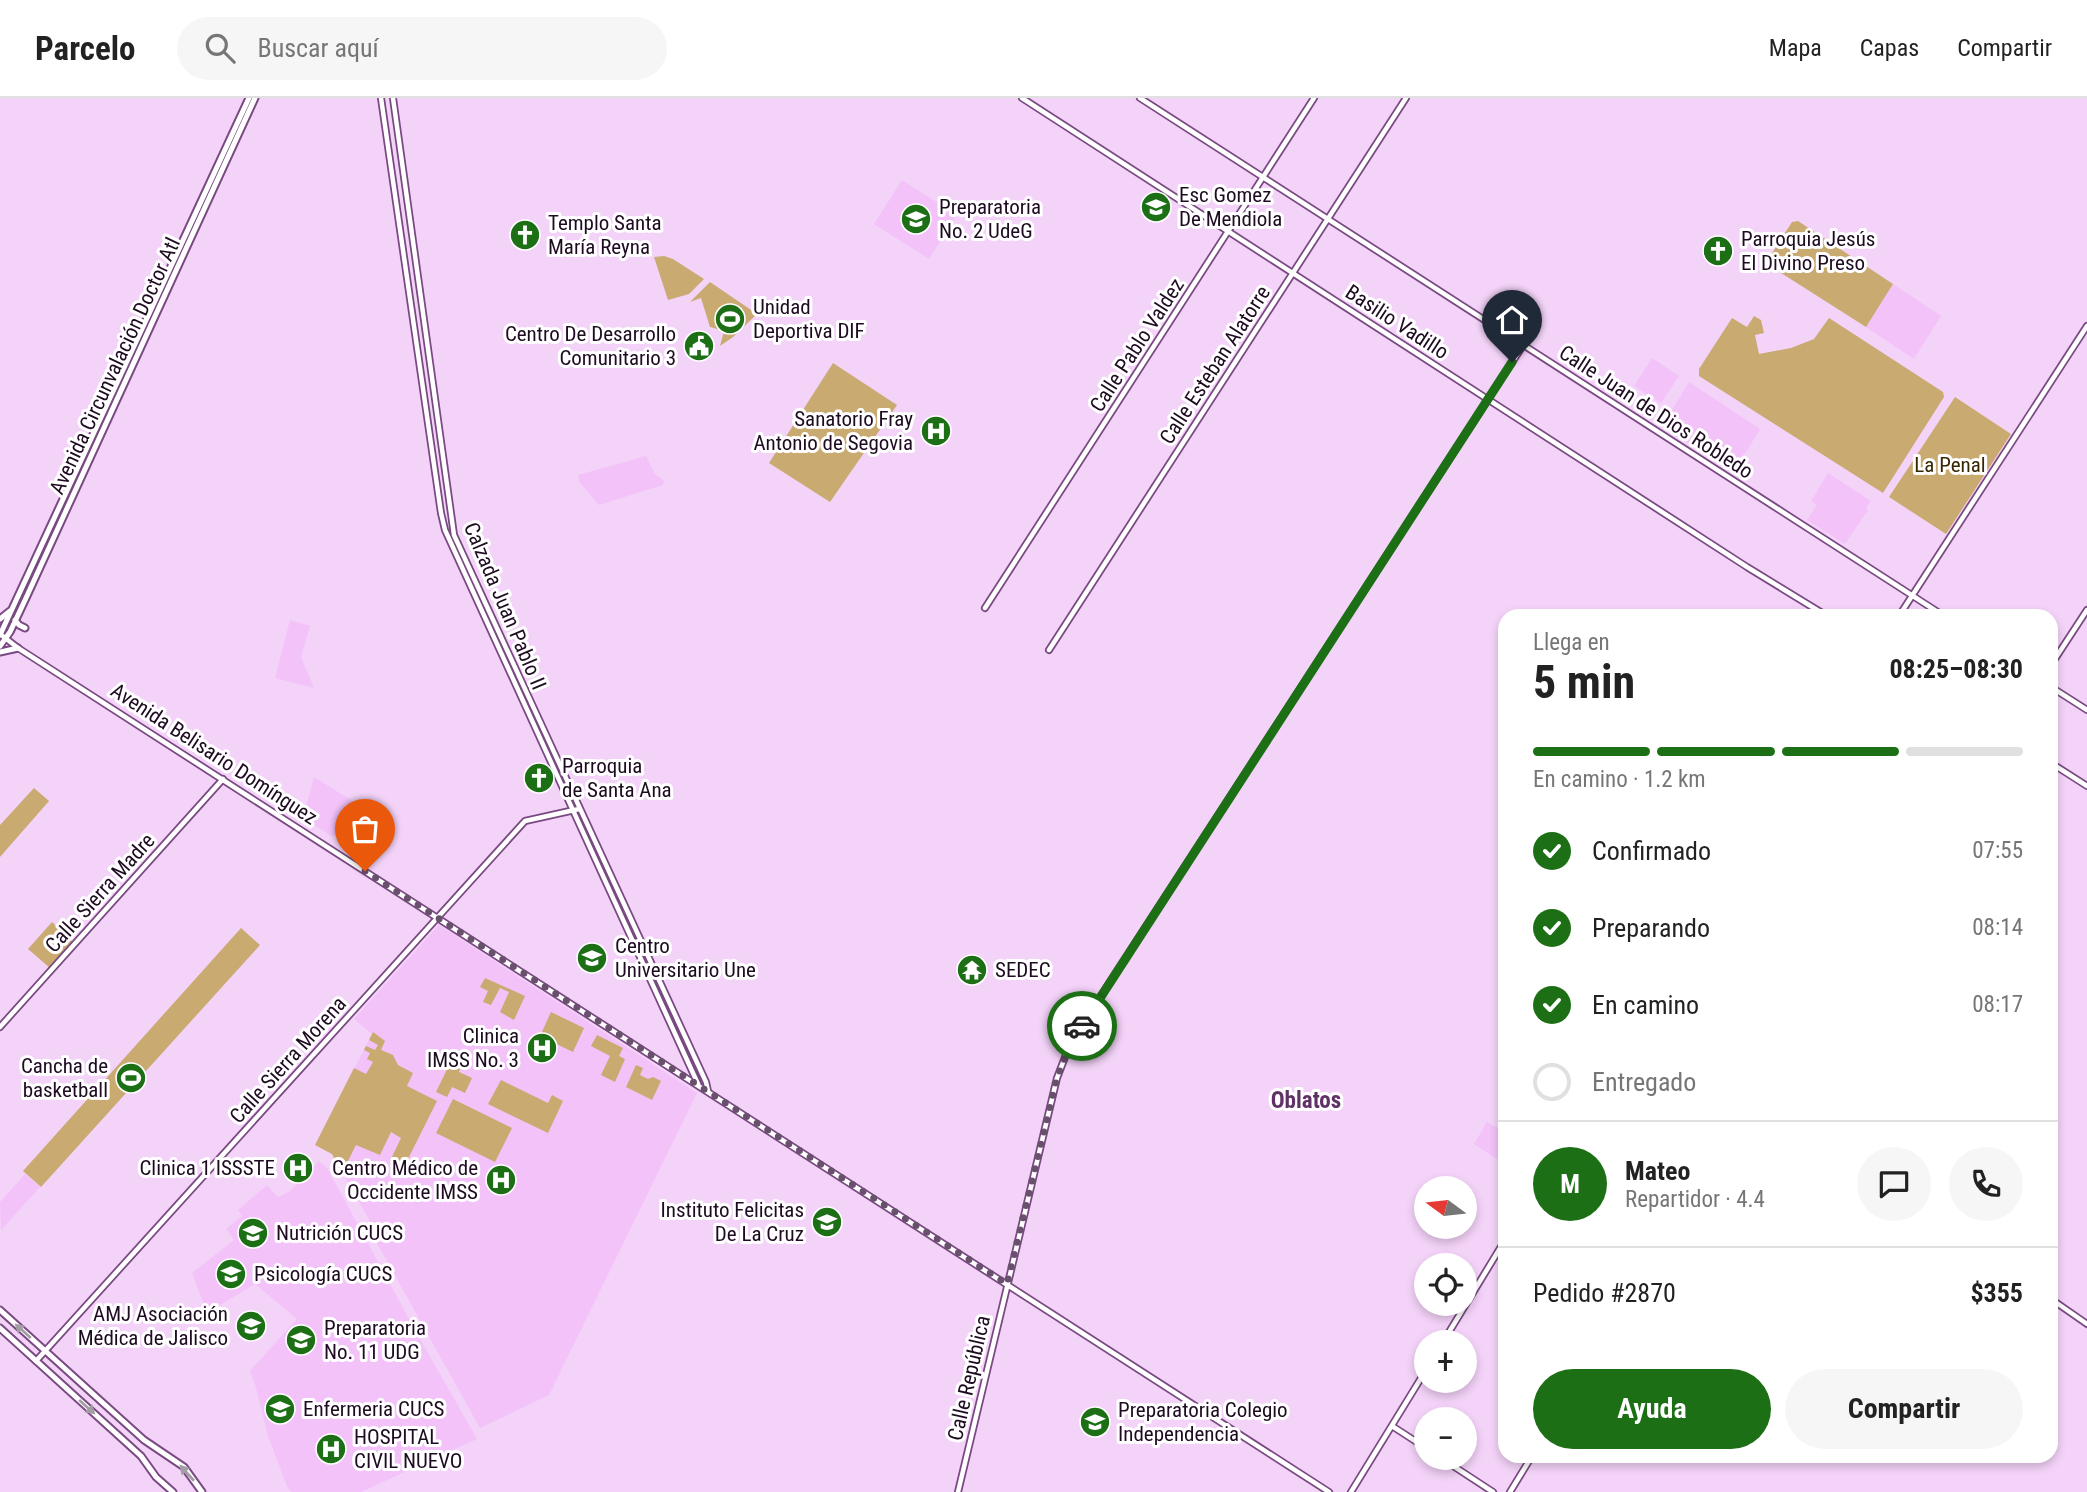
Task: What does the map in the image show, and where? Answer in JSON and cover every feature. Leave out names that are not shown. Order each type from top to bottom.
[{"type":"main road","name":"Avenida Circunvalación Doctor Atl","points":[[0,646],[1,636],[12,609],[249,98]]},
{"type":"main road","name":"Avenida Circunvalación Doctor Atl","points":[[1,636],[15,620],[255,98]]},
{"type":"main road","points":[[0,619],[12,609]]},
{"type":"main road","points":[[15,620],[25,628]]},
{"type":"main road","points":[[0,652],[18,648]]},
{"type":"main road","points":[[0,1310],[144,1440],[184,1467],[202,1492]]},
{"type":"main road","points":[[0,1328],[141,1456],[156,1477],[173,1492]]},
{"type":"street","name":"Calzada Juan Pablo II","points":[[381,98],[441,513],[447,535],[699,1086]]},
{"type":"street","name":"Calzada Juan Pablo II","points":[[393,98],[452,529],[709,1092]]},
{"type":"street","name":"Basilio Vadillo","points":[[1022,98],[1816,609]]},
{"type":"street","name":"Calle Juan de Dios Robledo","points":[[1140,98],[1933,609]]},
{"type":"street","name":"Calle Pablo Valdez","points":[[985,608],[1314,98]]},
{"type":"street","name":"Calle Esteban Alatorre","points":[[1049,650],[1406,98]]},
{"type":"street","points":[[1903,609],[2087,326]]},
{"type":"street","name":"Calle República","points":[[958,1492],[1057,1078],[1076,1036],[1524,344]]},
{"type":"street","points":[[480,609],[486,606]]},
{"type":"street","points":[[2058,654],[2087,610]]},
{"type":"street","name":"Avenida Belisario Domínguez","points":[[1,636],[1329,1492]]},
{"type":"street","points":[[2058,691],[2087,710]]},
{"type":"street","points":[[544,750],[552,750]]},
{"type":"street","points":[[2058,767],[2087,786]]},
{"type":"street","name":"Calle Sierra Madre","points":[[0,1027],[223,779]]},
{"type":"street","name":"Calle Sierra Morena","points":[[36,1361],[525,821],[579,809]]},
{"type":"street","points":[[1450,1330],[1498,1252]]},
{"type":"street","points":[[2058,1304],[2087,1324]]},
{"type":"street","points":[[1351,1492],[1414,1390]]},
{"type":"street","points":[[1392,1426],[1414,1440]]},
{"type":"street","points":[[1510,1492],[1528,1463]]},
{"type":"street","points":[[1459,1470],[1493,1492]]},
{"type":"shaded area","name":"Preparatoria No. 2 UdeG","points":[[902,180],[957,215],[929,259],[874,224]]},
{"type":"shaded area","points":[[1893,284],[1941,316],[1914,359],[1866,327]]},
{"type":"shaded area","points":[[1652,358],[1679,376],[1661,403],[1634,386]]},
{"type":"shaded area","points":[[1689,382],[1760,429],[1734,472],[1662,426]]},
{"type":"shaded area","points":[[646,456],[655,474],[664,481],[663,485],[599,505],[580,483],[578,475]]},
{"type":"shaded area","points":[[1828,473],[1871,501],[1845,544],[1807,520],[1817,505],[1811,501]]},
{"type":"shaded area","points":[[290,620],[310,626],[301,657],[314,688],[275,678]]},
{"type":"shaded area","points":[[314,777],[359,805],[333,837],[303,818]]},
{"type":"shaded area","name":"Centro Médico de Occidente IMSS","points":[[439,925],[697,1093],[549,1395],[480,1428],[373,1236],[372,1225],[332,1154],[315,1145],[372,1034],[354,1019]]},
{"type":"shaded area","points":[[1487,1122],[1498,1128],[1498,1160],[1474,1144]]},
{"type":"shaded area","points":[[319,1161],[327,1168],[477,1439],[361,1492],[291,1492],[268,1436],[250,1371],[297,1319],[255,1284],[207,1313],[192,1273],[234,1240],[226,1229],[242,1216],[238,1210],[267,1185],[278,1197],[290,1191]]},
{"type":"shaded area","points":[[25,1174],[40,1187],[1,1230],[0,1202]]},
{"type":"green space","points":[[1798,221],[1893,284],[1866,327],[1770,266],[1767,261],[1792,222]]},
{"type":"green space","points":[[664,256],[704,279],[689,294],[668,300],[654,257]]},
{"type":"green space","name":"Unidad Deportiva DIF","points":[[710,282],[757,314],[720,346],[724,331],[710,327],[701,298],[690,302]]},
{"type":"green space","points":[[1754,316],[1761,320],[1764,333],[1755,335],[1759,354],[1791,348],[1814,339],[1829,318],[1943,392],[1944,397],[1883,493],[1699,376],[1699,369],[1732,318],[1747,327]]},
{"type":"green space","points":[[833,363],[897,405],[830,502],[769,463]]},
{"type":"green space","name":"La Penal","points":[[1955,397],[2011,434],[1946,534],[1889,497]]},
{"type":"green space","points":[[34,788],[49,801],[0,857],[0,825]]},
{"type":"green space","points":[[52,922],[73,942],[50,968],[28,949]]},
{"type":"green space","points":[[241,928],[260,945],[41,1187],[23,1171]]},
{"type":"green space","points":[[485,978],[525,996],[514,1020],[500,1012],[509,992],[500,988],[491,1005],[483,1002],[488,991],[480,987]]},
{"type":"green space","points":[[551,1012],[584,1028],[573,1052],[540,1036]]},
{"type":"green space","points":[[373,1032],[385,1041],[381,1050],[393,1055],[398,1065],[413,1073],[407,1086],[437,1101],[404,1167],[399,1165],[401,1161],[395,1158],[390,1161],[401,1138],[391,1132],[380,1155],[356,1145],[342,1173],[332,1154],[315,1145],[354,1068],[366,1074],[373,1062],[367,1059],[370,1053],[364,1050],[366,1046],[375,1050],[378,1045],[369,1040]]},
{"type":"green space","points":[[597,1035],[623,1048],[619,1056],[625,1059],[615,1082],[601,1075],[610,1056],[591,1046]]},
{"type":"green space","points":[[451,1061],[461,1066],[459,1072],[472,1078],[465,1093],[452,1087],[447,1097],[436,1092]]},
{"type":"green space","points":[[636,1065],[643,1068],[640,1075],[661,1081],[652,1100],[626,1087]]},
{"type":"green space","points":[[501,1080],[548,1103],[552,1095],[563,1101],[548,1133],[488,1104]]},
{"type":"green space","points":[[453,1099],[512,1128],[495,1162],[436,1133]]},
{"type":"way so far","points":[[365,871],[1007,1284],[1057,1078],[1067,1052],[1082,1026]]},
{"type":"place","name":"Esc Gomez De Mendiola","points":[[1156,207]]},
{"type":"place","name":"Preparatoria No. 2 UdeG","points":[[916,219]]},
{"type":"place","name":"Templo Santa María Reyna","points":[[525,235]]},
{"type":"place","name":"Parroquia Jesús El Divino Preso","points":[[1718,251]]},
{"type":"place","name":"Unidad Deportiva DIF","points":[[730,319]]},
{"type":"place","name":"Centro De Desarrollo Comunitario 3","points":[[699,346]]},
{"type":"place","name":"Sanatorio Fray Antonio de Segovia","points":[[936,431]]},
{"type":"place","name":"Parroquia de Santa Ana","points":[[539,778]]},
{"type":"place","name":"Centro Universitario Une","points":[[592,958]]},
{"type":"place","name":"SEDEC","points":[[972,970]]},
{"type":"place","name":"Clinica IMSS No. 3","points":[[542,1048]]},
{"type":"place","name":"Cancha de basketball","points":[[131,1078]]},
{"type":"place","name":"Clinica 1 ISSSTE","points":[[298,1168]]},
{"type":"place","name":"Centro Médico de Occidente IMSS","points":[[501,1180]]},
{"type":"place","name":"Instituto Felicitas De La Cruz","points":[[827,1222]]},
{"type":"place","name":"Nutrición CUCS","points":[[253,1233]]},
{"type":"place","name":"Psicología CUCS","points":[[231,1274]]},
{"type":"place","name":"AMJ Asociación Médica de Jalisco","points":[[251,1326]]},
{"type":"place","name":"Preparatoria No. 11 UDG","points":[[301,1340]]},
{"type":"place","name":"Enfermeria CUCS","points":[[280,1409]]},
{"type":"place","name":"Preparatoria Colegio Independencia","points":[[1095,1422]]},
{"type":"place","name":"HOSPITAL CIVIL NUEVO","points":[[331,1449]]},
{"type":"district","name":"Oblatos","points":[[1306,1100]]},
{"type":"route","points":[[1082,1026],[1512,362]]}]
